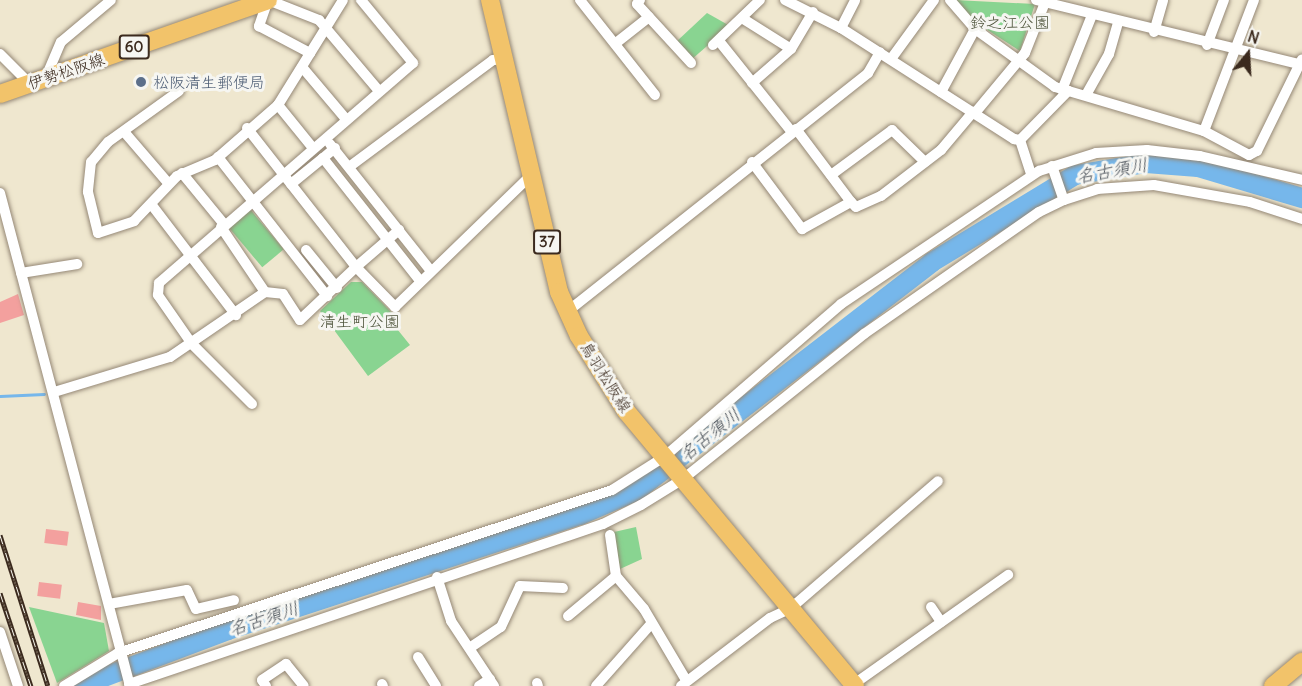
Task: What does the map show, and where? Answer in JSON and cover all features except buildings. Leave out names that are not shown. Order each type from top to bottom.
[{"type":"main road","name":"伊勢松阪線","points":[[0,94],[268,0]]},
{"type":"main road","name":"鳥羽松阪線","points":[[490,0],[531,175],[568,311],[626,411],[855,685]]},
{"type":"main road","points":[[1273,686],[1302,662]]},
{"type":"street","points":[[0,54],[38,80],[61,42],[111,0]]},
{"type":"street","points":[[310,54],[259,26],[268,0],[319,20],[323,31],[334,36],[379,91]]},
{"type":"street","points":[[178,91],[126,134],[108,142],[91,162],[88,192],[98,233],[134,221],[168,183],[182,173],[219,157],[247,128],[278,105],[343,0]]},
{"type":"street","points":[[252,404],[192,344],[158,295],[159,283],[322,138],[413,63],[361,0]]},
{"type":"street","points":[[580,0],[655,95]]},
{"type":"street","points":[[640,0],[637,4],[692,63]]},
{"type":"street","points":[[760,0],[745,20],[716,43],[794,131],[856,207],[881,196],[925,162],[974,113],[1020,61],[1042,1],[1208,45],[1301,63],[1257,151],[1249,155],[1204,131],[1086,95],[1065,91],[1020,61],[975,29],[950,0]]},
{"type":"street","points":[[785,0],[842,28],[1020,140],[1031,174]]},
{"type":"street","points":[[842,28],[855,0]]},
{"type":"street","points":[[891,59],[934,0]]},
{"type":"street","points":[[1154,32],[1162,0]]},
{"type":"street","points":[[1208,45],[1224,0]]},
{"type":"street","points":[[1204,131],[1254,0]]},
{"type":"street","points":[[752,83],[791,49],[813,12]]},
{"type":"street","points":[[1020,140],[1065,91],[1092,15]]},
{"type":"street","points":[[616,43],[649,17]]},
{"type":"street","points":[[745,20],[791,49]]},
{"type":"street","points":[[1086,95],[1109,54],[1118,21]]},
{"type":"street","points":[[941,92],[975,29]]},
{"type":"street","points":[[568,311],[731,186],[730,180],[868,73],[880,52]]},
{"type":"street","points":[[349,167],[493,60],[503,59]]},
{"type":"street","points":[[302,67],[346,119]]},
{"type":"street","points":[[278,105],[312,147]]},
{"type":"street","points":[[247,128],[356,267],[395,307],[531,175]]},
{"type":"street","points":[[831,175],[892,130],[925,162]]},
{"type":"street","points":[[126,134],[168,183]]},
{"type":"street","points":[[322,138],[335,148],[431,271]]},
{"type":"street","points":[[1227,145],[1245,165]]},
{"type":"street","points":[[291,184],[335,148]]},
{"type":"street","points":[[64,686],[118,653],[612,490],[664,457],[818,321],[1031,174],[1052,166],[1134,149],[1245,165],[1302,180]]},
{"type":"street","points":[[219,157],[327,296]]},
{"type":"street","points":[[323,158],[420,281]]},
{"type":"street","points":[[752,162],[802,229],[851,202]]},
{"type":"street","points":[[1052,166],[1064,200]]},
{"type":"street","points":[[182,173],[222,225],[265,292]]},
{"type":"street","points":[[0,193],[5,232],[21,273],[54,392],[110,604],[118,653],[129,685],[437,577],[603,524],[683,479],[864,334],[1039,212],[1064,200],[1097,189],[1154,185],[1250,202],[1302,219]]},
{"type":"street","points":[[151,204],[236,315]]},
{"type":"street","points":[[54,392],[170,357],[236,315],[265,292],[283,294],[300,320],[337,288],[356,267],[389,242],[399,230]]},
{"type":"street","points":[[306,250],[337,288]]},
{"type":"street","points":[[21,273],[77,264]]},
{"type":"street","points":[[609,535],[616,576],[652,623],[684,683],[770,618],[791,608],[826,572],[938,481]]},
{"type":"street","points":[[855,685],[1008,575]]},
{"type":"street","points":[[568,616],[616,576]]},
{"type":"street","points":[[437,577],[451,621],[471,647],[492,682],[479,686]]},
{"type":"street","points":[[471,647],[501,627],[520,586],[563,588]]},
{"type":"street","points":[[110,604],[187,590],[196,609],[234,600]]},
{"type":"street","points":[[931,607],[941,622]]},
{"type":"street","points":[[596,686],[652,623]]},
{"type":"street","points":[[0,632],[18,686]]},
{"type":"street","points":[[418,657],[436,686]]},
{"type":"street","points":[[266,686],[262,680],[286,664],[304,686]]},
{"type":"green space","name":"鈴之江公園","points":[[955,0],[1035,4],[1020,51],[969,18]]},
{"type":"green space","points":[[707,13],[730,26],[691,60],[676,42]]},
{"type":"green space","points":[[249,208],[284,249],[262,267],[228,226]]},
{"type":"green space","name":"清生町公園","points":[[351,282],[362,282],[393,314],[389,319],[410,345],[368,376],[320,311]]},
{"type":"green space","points":[[636,527],[642,559],[620,569],[614,532]]},
{"type":"green space","points":[[29,607],[104,623],[109,651],[57,683]]},
{"type":"waterway","name":"名古須川","points":[[80,686],[228,630],[580,515],[636,491],[932,262],[1075,175],[1146,163],[1198,167],[1302,198]]},
{"type":"waterway","points":[[0,396],[44,394]]},
{"type":"railway","points":[[0,535],[48,686]]},
{"type":"railway","points":[[0,593],[31,686]]},
{"type":"place","name":"松阪清生郵便局","points":[[141,82]]}]
